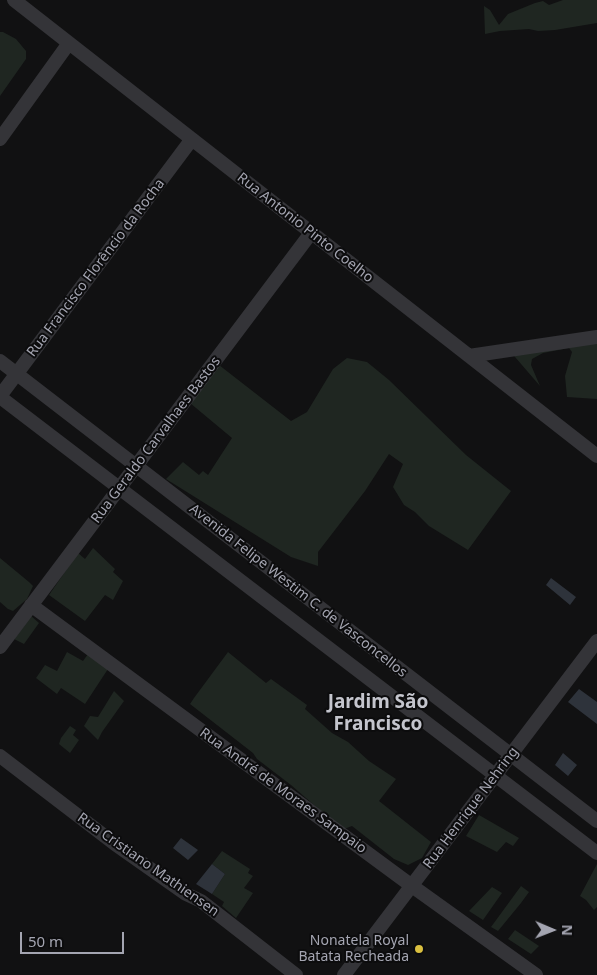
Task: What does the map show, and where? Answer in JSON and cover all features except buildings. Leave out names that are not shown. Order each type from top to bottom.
[{"type":"street","name":"Rua Antonio Pinto Coelho","points":[[14,0],[597,456]]},
{"type":"street","points":[[0,139],[70,44]]},
{"type":"street","name":"Rua Francisco Florêncio da Rocha","points":[[0,396],[192,139]]},
{"type":"street","name":"Rua Geraldo Carvalhaes Bastos","points":[[0,647],[311,232]]},
{"type":"street","points":[[469,356],[597,337]]},
{"type":"street","name":"Avenida Felipe Westim C. de Vasconcellos","points":[[0,361],[597,821]]},
{"type":"street","name":"Avenida Felipe Westim C. de Vasconcellos","points":[[0,396],[597,853]]},
{"type":"street","name":"Rua André de Moraes Sampaio","points":[[31,605],[536,975]]},
{"type":"street","name":"Rua Henrique Nehring","points":[[344,975],[597,641]]},
{"type":"street","name":"Rua Cristiano Mathiensen","points":[[0,756],[115,844],[186,894],[201,901],[296,975]]},
{"type":"shaded area","points":[[563,0],[597,0],[597,23],[555,30],[538,31],[529,29],[485,34],[484,6],[490,10],[499,25],[508,14],[535,3],[543,1],[549,5]]},
{"type":"shaded area","points":[[0,32],[16,39],[26,51],[26,59],[0,96]]},
{"type":"shaded area","points":[[597,342],[597,399],[567,397],[565,376],[572,352],[569,348],[543,353],[532,359],[531,365],[540,386],[509,350]]},
{"type":"shaded area","points":[[347,358],[367,362],[389,380],[466,455],[511,491],[468,550],[429,526],[415,512],[404,505],[393,487],[403,464],[389,454],[365,491],[318,552],[318,566],[291,557],[166,479],[183,462],[199,475],[203,471],[208,475],[232,438],[190,403],[219,365],[291,421],[307,412],[333,369]]},
{"type":"shaded area","points":[[93,548],[115,569],[113,572],[123,581],[113,600],[105,595],[85,621],[49,595],[78,553],[85,559]]},
{"type":"shaded area","points":[[0,558],[33,586],[27,599],[13,611],[0,602]]},
{"type":"shaded area","points":[[551,578],[576,597],[570,605],[546,585]]},
{"type":"shaded area","points":[[30,615],[39,623],[24,644],[14,639]]},
{"type":"shaded area","points":[[67,652],[83,661],[88,654],[108,669],[85,704],[61,688],[57,694],[36,678],[45,665],[57,671]]},
{"type":"shaded area","points":[[228,652],[266,683],[271,679],[307,705],[305,709],[332,733],[348,742],[369,761],[396,779],[379,801],[431,842],[422,858],[408,865],[394,859],[352,826],[344,829],[257,759],[253,753],[190,704]]},
{"type":"shaded area","points":[[579,689],[597,702],[597,724],[568,702]]},
{"type":"shaded area","points":[[114,691],[124,701],[98,740],[84,726],[90,716],[98,717]]},
{"type":"shaded area","points":[[70,726],[76,730],[73,735],[79,740],[70,753],[59,744]]},
{"type":"shaded area","points":[[563,753],[577,765],[568,776],[555,765]]},
{"type":"shaded area","points":[[479,815],[519,838],[513,846],[506,842],[497,852],[466,836]]},
{"type":"shaded area","points":[[181,838],[198,850],[188,860],[173,848]]},
{"type":"shaded area","points":[[222,851],[250,869],[248,873],[253,876],[244,888],[253,893],[236,918],[222,906],[224,902],[212,894],[225,874],[212,864]]},
{"type":"shaded area","points":[[212,864],[225,874],[212,894],[196,884]]},
{"type":"shaded area","points":[[597,864],[597,907],[594,910],[580,896]]},
{"type":"shaded area","points":[[521,886],[529,892],[521,903],[498,931],[491,927]]},
{"type":"shaded area","points":[[492,887],[502,893],[483,920],[469,911]]},
{"type":"shaded area","points":[[515,930],[539,946],[531,954],[508,939]]},
{"type":"place","name":"Nonatela Royal Batata Recheada","points":[[419,949]]},
{"type":"district","name":"Jardim São Francisco","points":[[378,714]]}]
